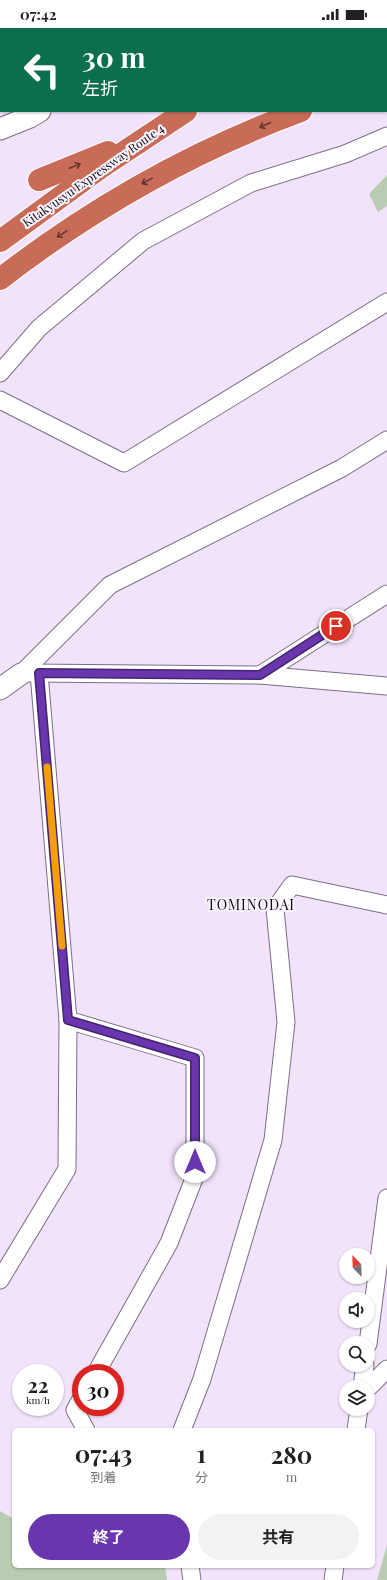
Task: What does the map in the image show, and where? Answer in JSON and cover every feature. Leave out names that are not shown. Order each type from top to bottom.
[{"type":"highway","name":"Kitakyusyu Expressway Route 4","points":[[0,241],[94,172],[184,112]]},
{"type":"highway","points":[[0,279],[37,250],[94,212],[150,180],[209,149],[298,112]]},
{"type":"highway","points":[[38,180],[149,135]]},
{"type":"street","points":[[0,129],[38,112]]},
{"type":"street","points":[[0,373],[39,328],[143,242],[252,183],[345,154],[387,136]]},
{"type":"street","points":[[0,400],[124,463],[387,302]]},
{"type":"street","points":[[0,689],[30,673],[110,585],[342,468],[387,440]]},
{"type":"street","points":[[260,675],[387,594]]},
{"type":"street","points":[[30,673],[260,675],[387,686]]},
{"type":"street","points":[[0,1280],[67,1169],[68,1020],[30,673]]},
{"type":"street","points":[[183,1428],[202,1379],[273,1140],[286,1022],[275,909],[292,885],[387,905]]},
{"type":"street","points":[[68,1020],[195,1058],[195,1176],[169,1243],[101,1364]]},
{"type":"street","points":[[369,1336],[387,1198]]},
{"type":"street","points":[[375,1381],[387,1369]]},
{"type":"street","points":[[78,1416],[85,1428]]},
{"type":"street","points":[[356,1428],[358,1416]]},
{"type":"street","points":[[190,1568],[192,1580]]},
{"type":"street","points":[[333,1580],[335,1568]]},
{"type":"green space","points":[[387,175],[387,206],[378,212],[369,194]]},
{"type":"green space","points":[[0,1511],[12,1518],[12,1568],[165,1568],[167,1580],[0,1580]]},
{"type":"green space","points":[[387,1545],[387,1580],[377,1580]]},
{"type":"slow traffic","points":[[47,767],[62,946]]},
{"type":"district","name":"TOMINODAI","points":[[251,904]]},
{"type":"route","points":[[195,1162],[195,1058],[68,1020],[39,673],[260,675],[336,626]]}]
